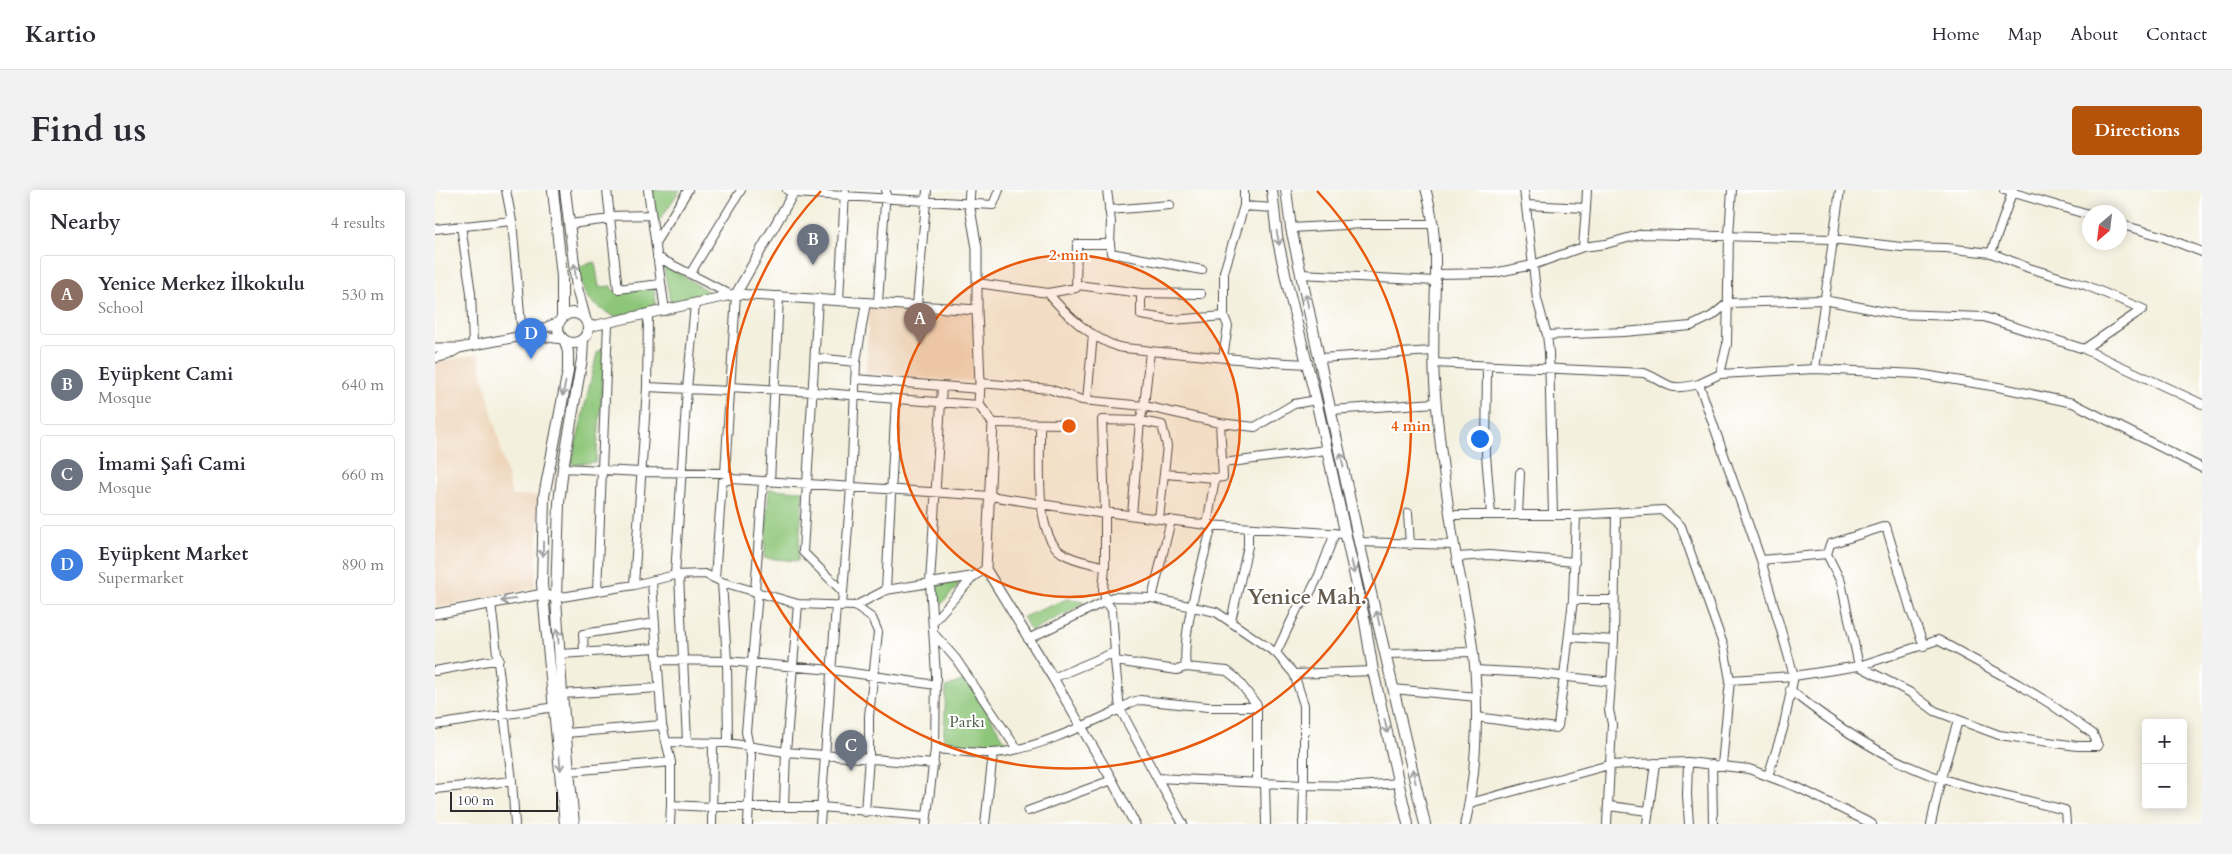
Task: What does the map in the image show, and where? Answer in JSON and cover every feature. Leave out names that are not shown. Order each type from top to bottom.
[{"type":"main road","points":[[553,190],[562,277],[561,320],[558,331],[564,340],[568,352],[568,371],[544,496],[543,594],[565,824]]},
{"type":"main road","points":[[565,190],[577,288],[587,322],[559,503],[556,598],[562,694],[574,824]]},
{"type":"main road","points":[[1272,190],[1273,208],[1287,283],[1327,450],[1340,534],[1365,622],[1373,671],[1408,824]]},
{"type":"main road","points":[[1286,190],[1291,228],[1359,542],[1425,824]]},
{"type":"main road","points":[[561,320],[571,313],[576,313],[587,322]]},
{"type":"main road","points":[[564,340],[574,343],[583,340]]},
{"type":"street","points":[[507,190],[525,335]]},
{"type":"street","points":[[607,190],[618,289],[661,284]]},
{"type":"street","points":[[648,190],[665,311]]},
{"type":"street","points":[[655,243],[688,190]]},
{"type":"street","points":[[691,274],[741,190]]},
{"type":"street","points":[[917,305],[927,190]]},
{"type":"street","points":[[970,190],[969,204],[977,248],[979,405],[993,423],[986,569],[1053,678],[1135,824]]},
{"type":"street","points":[[725,473],[733,294],[792,191],[885,194],[926,200],[993,205],[999,190]]},
{"type":"street","points":[[1107,190],[1111,222],[1111,253],[1202,270]]},
{"type":"street","points":[[1223,357],[1228,326],[1224,316],[1224,272],[1244,206],[1244,190]]},
{"type":"street","points":[[1429,190],[1437,240],[1433,351],[1436,403],[1454,545],[1473,652],[1477,697],[1470,803],[1465,824]]},
{"type":"street","points":[[1524,190],[1537,299],[1547,335],[1553,515]]},
{"type":"street","points":[[1583,247],[1587,190]]},
{"type":"street","points":[[1720,374],[1727,344],[1729,236],[1732,190]]},
{"type":"street","points":[[1815,369],[1840,190]]},
{"type":"street","points":[[1991,253],[2009,191],[2082,213]]},
{"type":"street","points":[[839,300],[845,193]]},
{"type":"street","points":[[879,302],[885,194]]},
{"type":"street","points":[[1109,210],[1169,205]]},
{"type":"street","points":[[1526,205],[1585,208]]},
{"type":"street","points":[[1244,206],[1273,208]]},
{"type":"street","points":[[570,224],[651,214]]},
{"type":"street","points":[[435,229],[512,221]]},
{"type":"street","points":[[1291,228],[1363,224],[1434,224]]},
{"type":"street","points":[[461,226],[471,294],[473,345]]},
{"type":"street","points":[[2127,226],[2161,236],[2202,252]]},
{"type":"street","points":[[1301,274],[1436,277],[1494,272],[1533,264],[1583,247],[1606,244],[1642,234],[1832,239],[1901,247],[1946,248],[1991,253],[2029,268],[2085,285],[2143,309],[2084,349]]},
{"type":"street","points":[[977,283],[1048,293],[1076,288],[1077,244],[1110,244]]},
{"type":"street","points":[[657,257],[733,294]]},
{"type":"street","points":[[1077,285],[1141,293],[1201,294]]},
{"type":"street","points":[[1048,293],[1061,309],[1093,334],[1118,346],[1256,362],[1307,364]]},
{"type":"street","points":[[1141,293],[1141,315],[1172,320],[1224,316]]},
{"type":"street","points":[[587,322],[608,324],[733,294],[879,302],[977,310]]},
{"type":"street","points":[[748,824],[750,746],[746,732],[774,389],[779,296]]},
{"type":"street","points":[[818,298],[814,392],[803,552],[843,591]]},
{"type":"street","points":[[1547,335],[1691,326],[1712,316],[1728,303],[1824,300],[1897,314],[1984,317],[2084,349],[2202,404]]},
{"type":"street","points":[[820,824],[832,670],[839,606],[843,591],[851,487],[853,396],[856,362],[866,302]]},
{"type":"street","points":[[687,741],[684,662],[677,575],[687,389],[695,304]]},
{"type":"street","points":[[634,585],[647,387],[648,315]]},
{"type":"street","points":[[435,358],[447,355],[459,348],[525,335],[561,320]]},
{"type":"street","points":[[597,591],[608,324]]},
{"type":"street","points":[[1087,401],[1093,334]]},
{"type":"street","points":[[525,335],[564,340]]},
{"type":"street","points":[[436,345],[459,348]]},
{"type":"street","points":[[1132,515],[1150,350]]},
{"type":"street","points":[[1320,358],[1433,351]]},
{"type":"street","points":[[816,358],[856,362]]},
{"type":"street","points":[[1434,364],[1644,373],[1660,383],[1678,389],[1699,384],[1720,374],[1815,369],[1918,374],[1998,387],[2073,403],[2202,468]]},
{"type":"street","points":[[1487,366],[1486,455],[1491,515]]},
{"type":"street","points":[[855,379],[942,386],[1049,390],[1087,401],[1145,406],[1220,423],[1255,427],[1293,404],[1316,400]]},
{"type":"street","points":[[1699,384],[1761,560],[1794,676],[1783,729],[1768,776]]},
{"type":"street","points":[[671,805],[821,807],[926,820],[935,749],[936,685],[931,583],[942,386]]},
{"type":"street","points":[[647,387],[774,389],[979,405]]},
{"type":"street","points":[[885,590],[896,399]]},
{"type":"street","points":[[1331,410],[1436,403]]},
{"type":"street","points":[[1159,518],[1167,446],[1161,425],[1141,421],[1102,420],[1105,513],[1103,590],[1106,601],[1112,610],[1120,709],[1183,824]]},
{"type":"street","points":[[993,423],[1067,424]]},
{"type":"street","points":[[1165,474],[1223,477],[1220,423]]},
{"type":"street","points":[[1040,425],[1040,504],[1043,522],[1058,551],[1066,556],[1105,567]]},
{"type":"street","points":[[1223,463],[1327,450]]},
{"type":"street","points":[[563,468],[641,472],[725,473],[732,479]]},
{"type":"street","points":[[1518,515],[1520,473]]},
{"type":"street","points":[[1187,667],[1184,654],[1209,525],[1215,478]]},
{"type":"street","points":[[728,743],[727,661],[719,580],[722,482],[732,479],[990,496],[1105,513],[1209,525],[1340,534],[1306,601],[1299,607],[1276,653]]},
{"type":"street","points":[[1450,515],[1576,515],[1663,510],[1681,526],[1724,648],[1730,680],[1722,765]]},
{"type":"street","points":[[1607,824],[1612,724],[1609,710],[1614,640],[1616,512]]},
{"type":"street","points":[[1408,513],[1410,545]]},
{"type":"street","points":[[1477,717],[1556,728],[1557,726],[1573,600],[1576,515]]},
{"type":"street","points":[[1152,598],[1171,520]]},
{"type":"street","points":[[1730,680],[1794,676],[1859,666],[1924,646],[1938,640],[2012,680],[2093,734],[2098,746],[2077,746],[1999,735],[1935,711],[1911,694],[1859,666],[1841,582],[1827,554],[1830,544],[1886,526],[1911,611],[1924,646]]},
{"type":"street","points":[[1231,621],[1249,546],[1248,528]]},
{"type":"street","points":[[1359,542],[1454,545]]},
{"type":"street","points":[[1761,560],[1827,554]]},
{"type":"street","points":[[1457,556],[1489,555],[1575,562]]},
{"type":"street","points":[[933,622],[974,576],[986,569]]},
{"type":"street","points":[[435,614],[543,594],[556,598],[652,582],[677,575],[705,574],[798,604],[839,606],[855,606],[885,590],[974,576]]},
{"type":"street","points":[[652,582],[662,725],[671,762],[670,824]]},
{"type":"street","points":[[1028,639],[1113,597],[1152,598],[1193,606],[1216,612],[1231,621],[1276,653],[1294,674],[1304,705],[1303,824]]},
{"type":"street","points":[[1573,600],[1614,600]]},
{"type":"street","points":[[491,603],[499,659],[515,824]]},
{"type":"street","points":[[783,806],[791,667],[798,604]]},
{"type":"street","points":[[855,606],[872,618],[878,632],[871,676],[869,757],[865,812]]},
{"type":"street","points":[[585,652],[583,634],[655,622]]},
{"type":"street","points":[[934,634],[956,659],[1017,749]]},
{"type":"street","points":[[1569,637],[1614,640]]},
{"type":"street","points":[[560,654],[656,648]]},
{"type":"street","points":[[1386,654],[1473,652]]},
{"type":"street","points":[[1053,678],[1115,656],[1177,670],[1187,667],[1227,671],[1236,678],[1257,707],[1261,782],[1266,824]]},
{"type":"street","points":[[435,671],[499,659]]},
{"type":"street","points":[[658,660],[684,662],[727,661],[832,670],[936,685]]},
{"type":"street","points":[[1475,670],[1562,676],[1611,682]]},
{"type":"street","points":[[1294,674],[1373,671]]},
{"type":"street","points":[[562,694],[659,688]]},
{"type":"street","points":[[1393,689],[1477,697]]},
{"type":"street","points":[[1790,690],[1822,716],[1887,755],[1941,778],[2065,810],[2065,824]]},
{"type":"street","points":[[935,749],[993,753],[1017,749],[1081,728],[1132,702],[1140,700],[1208,707],[1257,707]]},
{"type":"street","points":[[435,725],[555,708]]},
{"type":"street","points":[[1931,824],[1941,778],[1958,721]]},
{"type":"street","points":[[566,733],[662,725]]},
{"type":"street","points":[[666,742],[728,743],[785,752],[869,757],[934,764]]},
{"type":"street","points":[[712,824],[713,743]]},
{"type":"street","points":[[985,824],[993,753]]},
{"type":"street","points":[[570,771],[671,762]]},
{"type":"street","points":[[1470,803],[1609,765],[1688,762],[1749,769],[1799,788],[1871,824]]},
{"type":"street","points":[[1688,762],[1687,795],[1689,824]]},
{"type":"street","points":[[1647,824],[1655,763]]},
{"type":"street","points":[[1712,764],[1713,824]]},
{"type":"street","points":[[1157,778],[1359,786],[1399,782]]},
{"type":"street","points":[[435,789],[512,780]]},
{"type":"street","points":[[1028,812],[1112,780]]},
{"type":"street","points":[[1609,806],[1648,811]]},
{"type":"shaded area","points":[[869,305],[973,312],[974,381],[866,375]]},
{"type":"shaded area","points":[[478,354],[512,496],[540,495],[535,588],[435,608],[435,363]]},
{"type":"green space","points":[[653,190],[680,190],[657,224]]},
{"type":"green space","points":[[595,262],[599,287],[611,286],[613,291],[654,287],[656,308],[615,317],[592,303],[584,292],[579,266]]},
{"type":"green space","points":[[663,264],[714,295],[671,306]]},
{"type":"green space","points":[[603,349],[606,350],[596,462],[571,465],[597,353]]},
{"type":"green space","points":[[769,489],[803,491],[798,561],[764,558]]},
{"type":"green space","points":[[959,580],[957,587],[938,608],[936,584]]},
{"type":"green space","points":[[1067,599],[1084,602],[1082,605],[1031,631],[1023,617]]},
{"type":"green space","name":"Parkı","points":[[967,679],[1010,749],[943,745],[946,687]]},
{"type":"place","name":"Eyüpkent Cami","points":[[813,265]]},
{"type":"place","name":"Yenice Merkez İlkokulu","points":[[920,344]]},
{"type":"place","name":"Eyüpkent Market","points":[[531,359]]},
{"type":"place","name":"İmami Şafi Cami","points":[[851,771]]},
{"type":"district","name":"Yenice Mah.","points":[[1307,597]]}]
